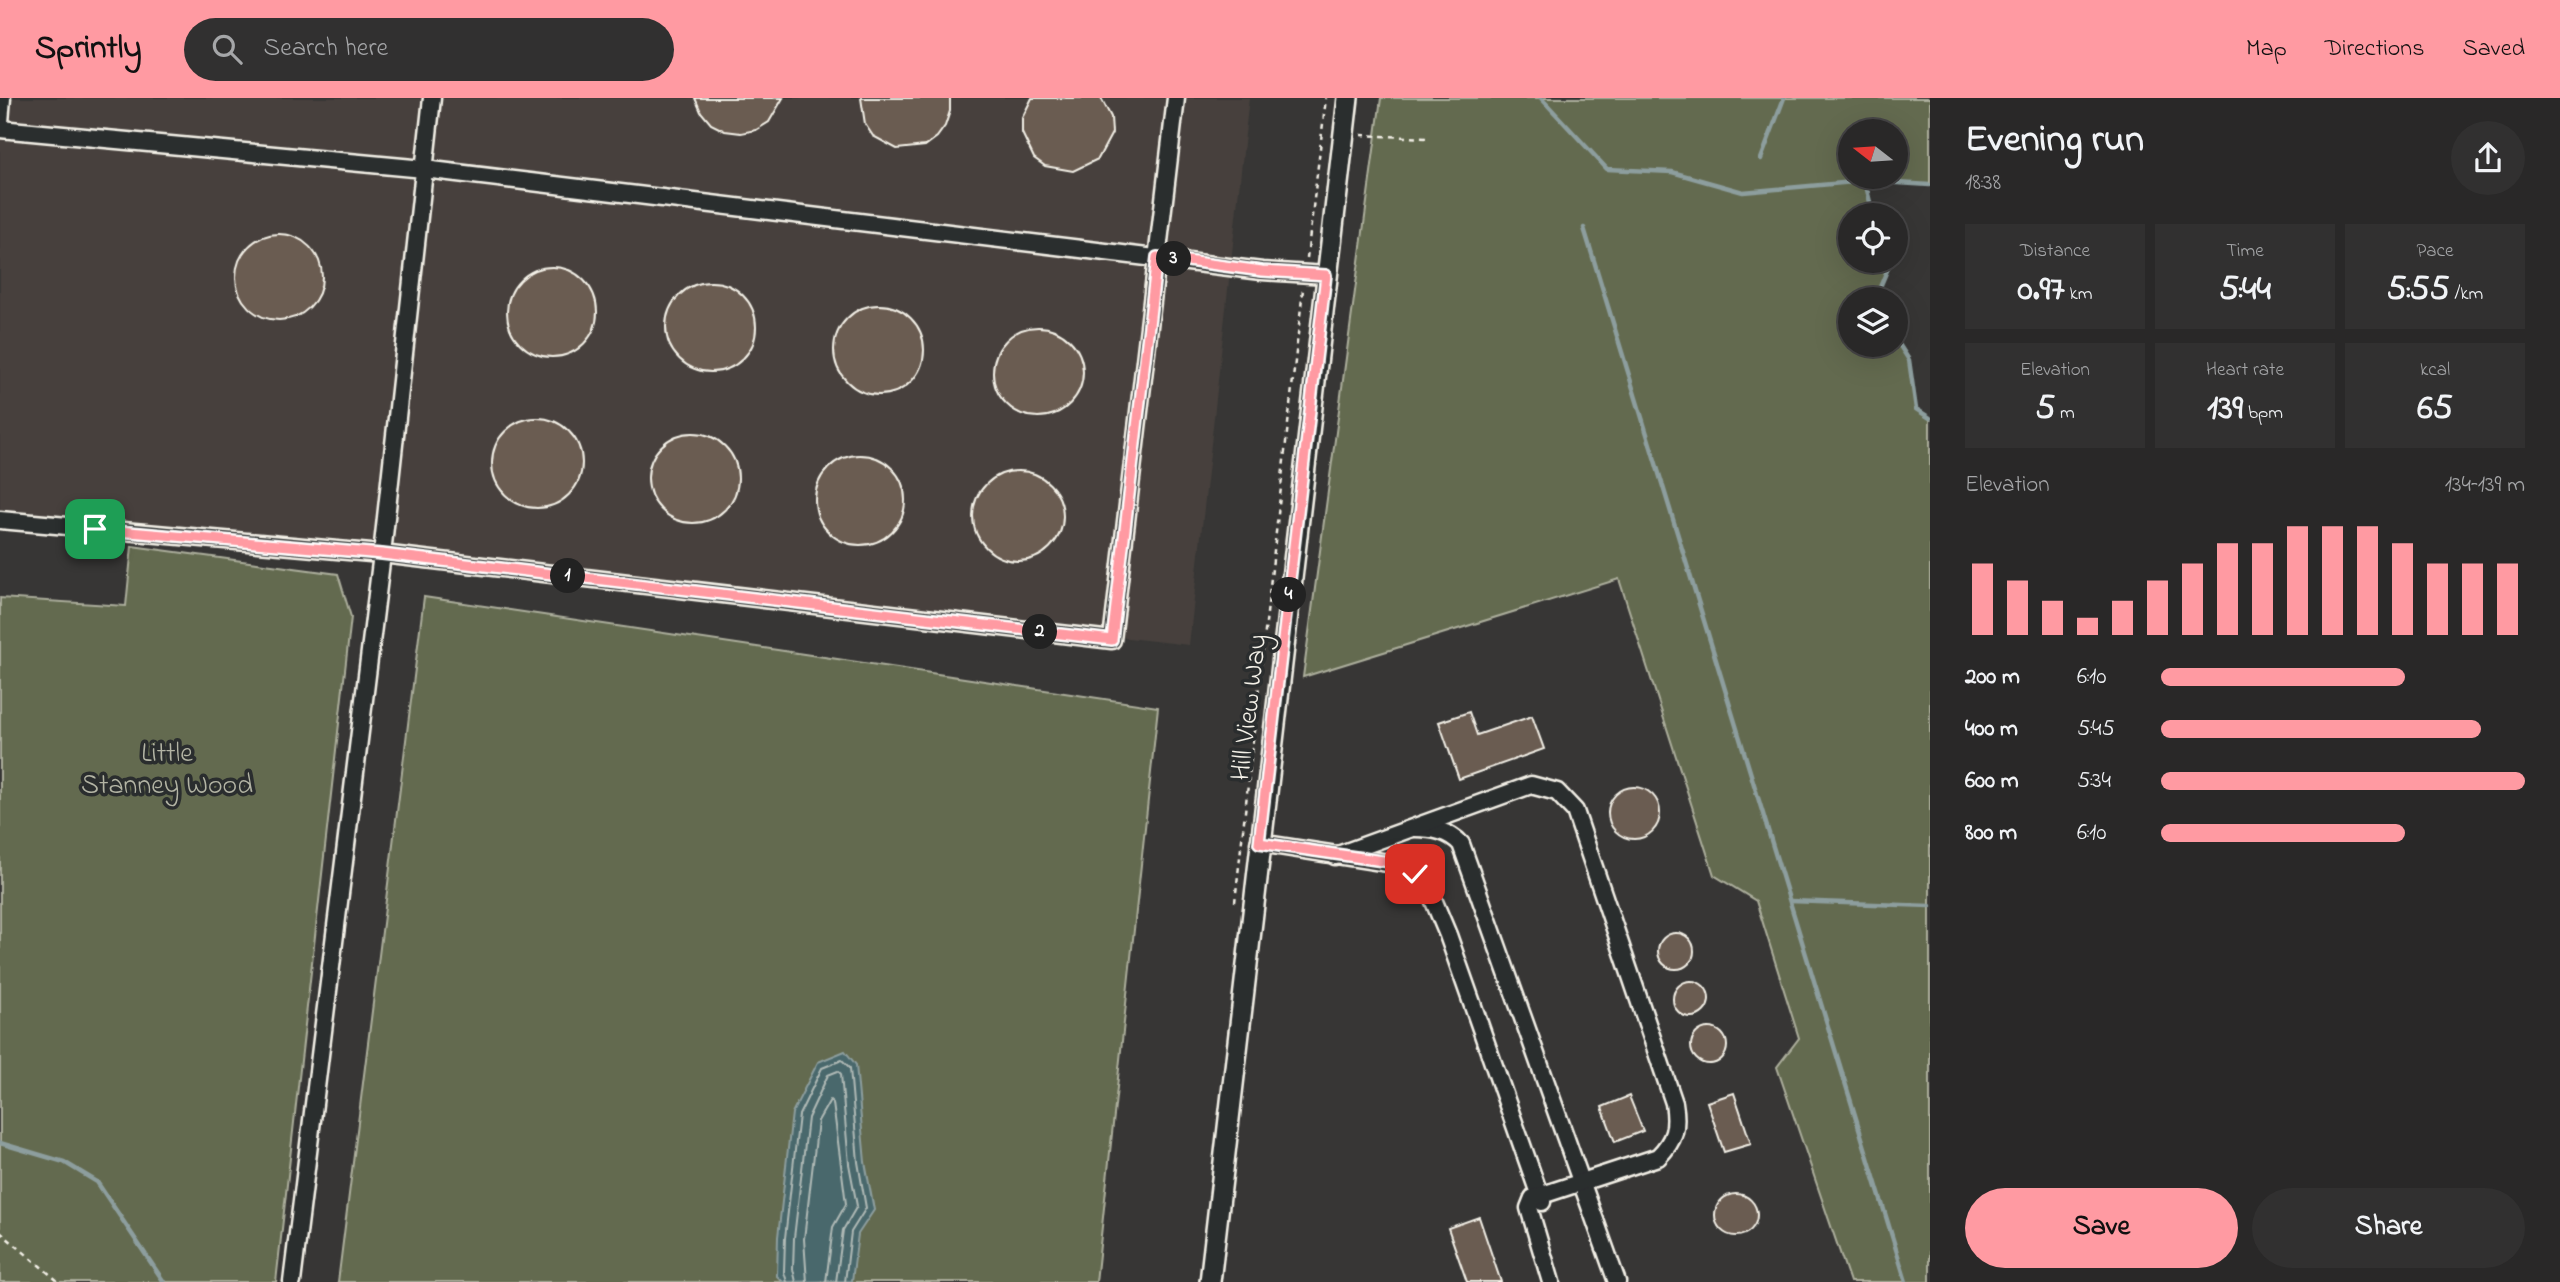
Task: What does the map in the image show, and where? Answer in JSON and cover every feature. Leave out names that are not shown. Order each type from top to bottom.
[{"type":"main road","name":"Hill View Way","points":[[1210,1282],[1259,843],[1348,98]]},
{"type":"lane","points":[[0,122],[2,98]]},
{"type":"lane","points":[[292,1279],[382,554],[432,98]]},
{"type":"lane","points":[[0,520],[382,554],[1112,640],[1176,98]]},
{"type":"lane","points":[[0,129],[424,169],[1326,275]]},
{"type":"lane","points":[[1335,856],[1531,785],[1557,792],[1575,811],[1674,1104],[1677,1124],[1671,1144],[1658,1157],[1582,1182],[1541,1199],[1532,1198],[1530,1208],[1551,1282]]},
{"type":"lane","points":[[1411,828],[1439,830],[1454,836],[1461,844],[1617,1282]]},
{"type":"lane","points":[[1259,843],[1401,865],[1428,887],[1448,935],[1541,1199]]},
{"type":"path","points":[[1234,909],[1325,98]]},
{"type":"path","points":[[1343,135],[1426,138]]},
{"type":"path","points":[[0,1232],[59,1282]]},
{"type":"shaded area","points":[[0,98],[1249,98],[1189,645],[0,509]]},
{"type":"green space","points":[[1381,98],[1930,98],[1930,185],[1908,184],[1908,119],[1838,119],[1838,189],[1868,189],[1871,203],[1838,203],[1838,273],[1886,273],[1880,287],[1838,287],[1838,357],[1907,357],[1916,409],[1930,418],[1930,1282],[1850,1282],[1777,1067],[1799,1038],[1756,901],[1714,875],[1619,579],[1303,677]]},
{"type":"green space","name":"Little Stanney Wood","points":[[132,546],[338,574],[351,617],[276,1282],[0,1282],[0,598],[126,606]]},
{"type":"green space","points":[[424,597],[1158,707],[1096,1282],[338,1282]]},
{"type":"water","points":[[845,1051],[856,1065],[865,1162],[874,1210],[858,1234],[852,1281],[783,1282],[777,1276],[778,1237],[792,1113],[818,1062]]},
{"type":"building","points":[[695,98],[783,98],[769,122],[756,130],[741,133],[725,131],[711,124],[701,112]]},
{"type":"building","points":[[861,98],[950,98],[950,111],[945,126],[937,137],[925,146],[897,149],[873,136],[865,124]]},
{"type":"building","points":[[1032,98],[1101,98],[1111,117],[1112,133],[1098,159],[1073,171],[1045,166],[1034,158],[1022,133],[1022,118]]},
{"type":"building","points":[[279,234],[303,241],[315,253],[322,277],[315,301],[303,313],[279,320],[255,313],[243,301],[236,277],[243,253],[255,241]]},
{"type":"building","points":[[552,267],[569,271],[584,280],[593,295],[597,312],[593,329],[584,344],[569,353],[552,357],[535,353],[520,344],[511,329],[507,312],[511,295],[520,280],[535,271]]},
{"type":"building","points":[[711,282],[728,286],[743,295],[752,310],[756,327],[752,344],[743,359],[728,368],[711,372],[694,368],[679,359],[670,344],[666,327],[670,310],[679,295],[694,286]]},
{"type":"building","points":[[879,305],[896,309],[911,318],[920,333],[924,350],[920,367],[911,382],[896,391],[879,395],[862,391],[847,382],[838,367],[834,350],[838,333],[847,318],[862,309]]},
{"type":"building","points":[[1038,327],[1055,331],[1070,340],[1079,355],[1083,372],[1079,389],[1070,404],[1055,413],[1038,417],[1021,413],[1006,404],[997,389],[993,372],[997,355],[1006,340],[1021,331]]},
{"type":"building","points":[[537,418],[554,422],[569,431],[578,446],[582,463],[578,480],[569,495],[554,504],[537,508],[520,504],[505,495],[496,480],[492,463],[496,446],[505,431],[520,422]]},
{"type":"building","points":[[693,433],[710,437],[725,446],[734,461],[738,478],[734,495],[725,510],[710,519],[693,523],[676,519],[661,510],[652,495],[648,478],[652,461],[661,446],[676,437]]},
{"type":"building","points":[[860,455],[877,459],[892,468],[901,483],[905,500],[901,517],[892,532],[877,541],[860,545],[843,541],[828,532],[819,517],[815,500],[819,483],[828,468],[843,459]]},
{"type":"building","points":[[1018,471],[1035,475],[1050,484],[1059,499],[1063,516],[1059,533],[1050,548],[1035,557],[1018,561],[1001,557],[986,548],[977,533],[973,516],[977,499],[986,484],[1001,475]]},
{"type":"building","points":[[1469,712],[1477,735],[1532,716],[1544,749],[1459,779],[1439,722]]},
{"type":"building","points":[[1634,787],[1644,789],[1652,795],[1658,803],[1658,823],[1652,831],[1644,837],[1634,839],[1624,837],[1616,831],[1610,823],[1608,813],[1610,803],[1616,795],[1624,789]]},
{"type":"building","points":[[1676,933],[1688,939],[1694,951],[1688,963],[1676,969],[1664,963],[1658,951],[1664,939]]},
{"type":"building","points":[[1691,981],[1704,986],[1709,999],[1704,1012],[1691,1017],[1678,1012],[1673,999],[1678,986]]},
{"type":"building","points":[[1709,1028],[1721,1034],[1727,1046],[1721,1058],[1709,1064],[1697,1058],[1691,1046],[1697,1034]]},
{"type":"building","points":[[1734,1093],[1751,1144],[1724,1152],[1707,1102]]},
{"type":"building","points":[[1629,1096],[1643,1131],[1615,1142],[1602,1107]]},
{"type":"building","points":[[1736,1194],[1751,1200],[1757,1215],[1751,1230],[1736,1236],[1721,1230],[1715,1215],[1721,1200]]},
{"type":"building","points":[[1479,1217],[1501,1282],[1467,1282],[1448,1228]]},
{"type":"waterway","points":[[1541,98],[1607,169],[1672,172],[1743,192],[1865,181],[1930,185]]},
{"type":"waterway","points":[[1761,159],[1784,98]]},
{"type":"waterway","points":[[1867,189],[1870,203]]},
{"type":"waterway","points":[[1584,228],[1906,1282]]},
{"type":"waterway","points":[[1880,287],[1886,273]]},
{"type":"waterway","points":[[1907,357],[1916,409],[1930,418]]},
{"type":"waterway","points":[[1790,901],[1930,906]]},
{"type":"waterway","points":[[0,1143],[64,1162],[97,1182],[164,1282]]},
{"type":"route","points":[[95,529],[382,554],[1112,640],[1157,257],[1262,271],[1326,275],[1259,843],[1311,853],[1383,861],[1401,865],[1415,874]]}]
